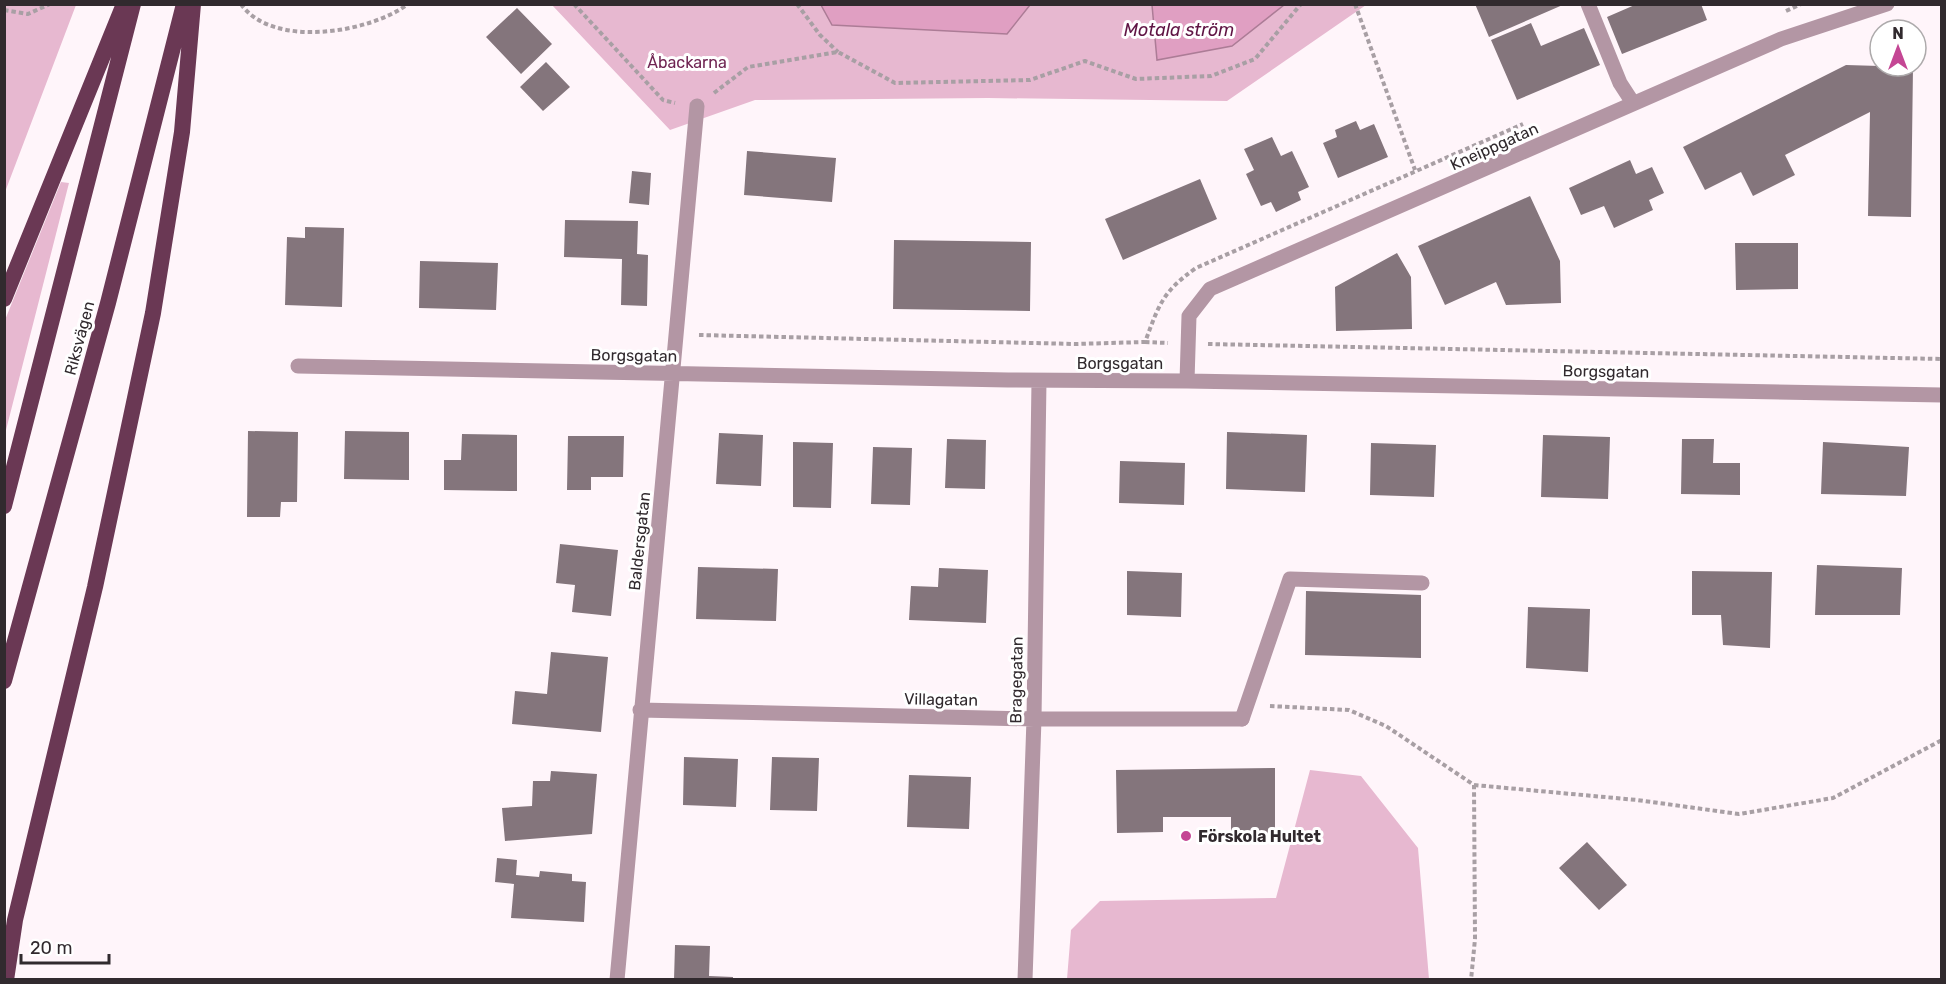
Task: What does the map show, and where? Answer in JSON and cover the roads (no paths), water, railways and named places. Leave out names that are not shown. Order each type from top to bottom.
[{"type":"highway","points":[[4,299],[124,4]]},
{"type":"highway","name":"Riksvägen","points":[[4,506],[133,4]]},
{"type":"highway","name":"Riksvägen","points":[[4,681],[108,303],[184,4]]},
{"type":"highway","points":[[6,980],[15,920],[95,587],[153,313],[182,132],[193,4]]},
{"type":"street","points":[[1588,4],[1620,83],[1633,103]]},
{"type":"street","name":"Kneippgatan","points":[[1187,381],[1186,344],[1189,316],[1210,289],[1781,39],[1887,4]]},
{"type":"street","name":"Baldersgatan","points":[[617,980],[697,106]]},
{"type":"street","name":"Borgsgatan","points":[[298,366],[1039,381],[1187,381],[1941,395]]},
{"type":"street","name":"Bragegatan","points":[[1025,980],[1034,718],[1039,381]]},
{"type":"street","name":"Villagatan","points":[[640,710],[1034,718],[1242,718],[1290,579],[1422,583]]},
{"type":"water","name":"Motala ström","points":[[1152,4],[1284,5],[1232,46],[1157,60]]},
{"type":"water","points":[[821,5],[1030,5],[1007,34],[832,25]]},
{"type":"place","name":"Förskola Hultet","points":[[1186,836]]},
{"type":"park label","name":"Åbackarna","points":[[687,62]]}]
